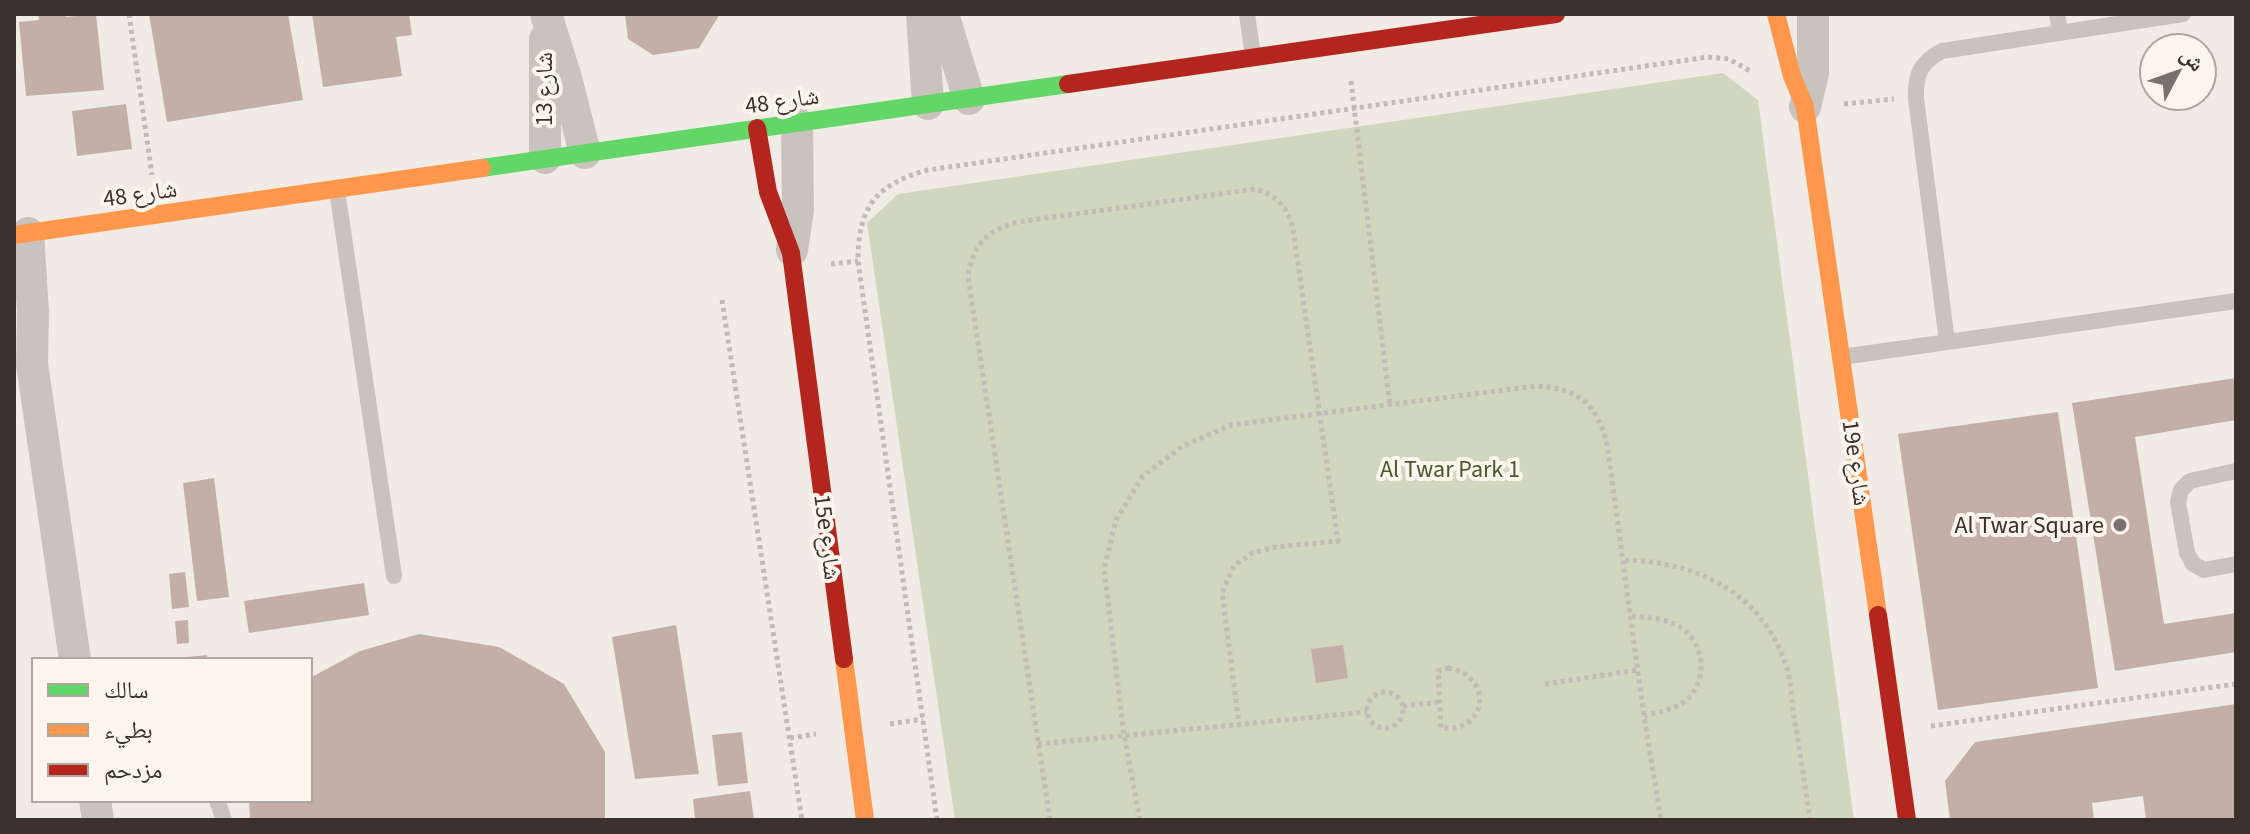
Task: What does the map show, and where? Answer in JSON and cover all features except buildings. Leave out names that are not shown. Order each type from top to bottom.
[{"type":"street","points":[[922,14],[928,104]]},
{"type":"street","points":[[943,14],[969,99]]},
{"type":"street","name":"شارع 48","points":[[21,234],[1556,14]]},
{"type":"street","name":"19e شارع","points":[[1776,14],[1792,76],[1805,107],[1907,820]]},
{"type":"street","name":"19e شارع","points":[[1805,107],[1813,73],[1813,14]]},
{"type":"street","name":"شارع 13","points":[[546,17],[566,78],[585,153]]},
{"type":"street","name":"شارع 13","points":[[545,158],[546,17]]},
{"type":"street","name":"15e شارع","points":[[791,253],[798,210],[797,123]]},
{"type":"street","name":"15e شارع","points":[[757,128],[768,192],[791,253],[865,820]]},
{"type":"street","points":[[21,234],[33,312],[32,364]]},
{"type":"street","points":[[14,307],[32,364],[75,658]]},
{"type":"lane","points":[[1247,14],[1253,59]]},
{"type":"lane","points":[[2057,14],[2060,33]]},
{"type":"lane","points":[[1947,342],[1916,98],[1915,83],[1920,69],[1929,58],[1942,51],[2183,14]]},
{"type":"lane","points":[[336,187],[394,576]]},
{"type":"lane","points":[[1841,357],[2236,301]]},
{"type":"lane","points":[[2236,471],[2190,481],[2181,490],[2178,502],[2187,553],[2193,564],[2204,570],[2236,564]]},
{"type":"path","points":[[129,14],[158,216]]},
{"type":"path","points":[[1347,45],[1390,406]]},
{"type":"path","points":[[937,820],[858,261],[858,235],[866,211],[882,191],[903,177],[928,170],[1708,57],[1729,59],[1748,69],[1755,77]]},
{"type":"path","points":[[1050,820],[968,276],[972,256],[983,239],[999,227],[1033,219],[1237,190],[1256,189],[1274,196],[1288,210],[1338,541],[1276,547],[1252,553],[1234,566],[1222,592],[1239,724]]},
{"type":"path","points":[[722,300],[802,820]]},
{"type":"path","points":[[1140,820],[1124,735],[1104,569],[1116,520],[1143,476],[1183,446],[1231,425],[1536,386],[1557,387],[1575,394],[1591,407],[1602,424],[1661,820]]},
{"type":"path","points":[[1624,560],[1656,561],[1691,569],[1723,585],[1750,608],[1772,636],[1787,668],[1810,820]]},
{"type":"path","points":[[1632,616],[1678,625],[1692,637],[1700,652],[1702,670],[1696,687],[1685,701],[1669,710],[1644,716]]},
{"type":"path","points":[[1448,668],[1468,674],[1479,692],[1477,713],[1470,721],[1452,730],[1441,728],[1440,702],[1438,671],[1448,668]]},
{"type":"path","points":[[1545,684],[1638,670]]},
{"type":"path","points":[[1894,731],[2236,684]]},
{"type":"path","points":[[1382,693],[1399,698],[1403,706],[1397,724],[1388,728],[1378,727],[1367,712],[1374,696],[1382,693]]},
{"type":"path","points":[[1403,706],[1440,702]]},
{"type":"path","points":[[1038,744],[1367,712]]},
{"type":"green space","name":"Al Twar Park 1","points":[[1723,73],[1758,100],[1854,820],[955,820],[867,223],[898,194]]},
{"type":"traffic: fast","points":[[482,168],[1068,84]]},
{"type":"traffic: slow","points":[[1776,14],[1792,76],[1805,107],[1878,615]]},
{"type":"traffic: slow","points":[[14,235],[482,168]]},
{"type":"traffic: slow","points":[[844,659],[865,820]]},
{"type":"traffic: jam","points":[[1068,84],[1556,14]]},
{"type":"traffic: jam","points":[[757,128],[768,192],[791,253],[844,659]]},
{"type":"traffic: jam","points":[[1878,615],[1907,820]]},
{"type":"place","name":"Al Twar Square","points":[[2120,525]]}]
